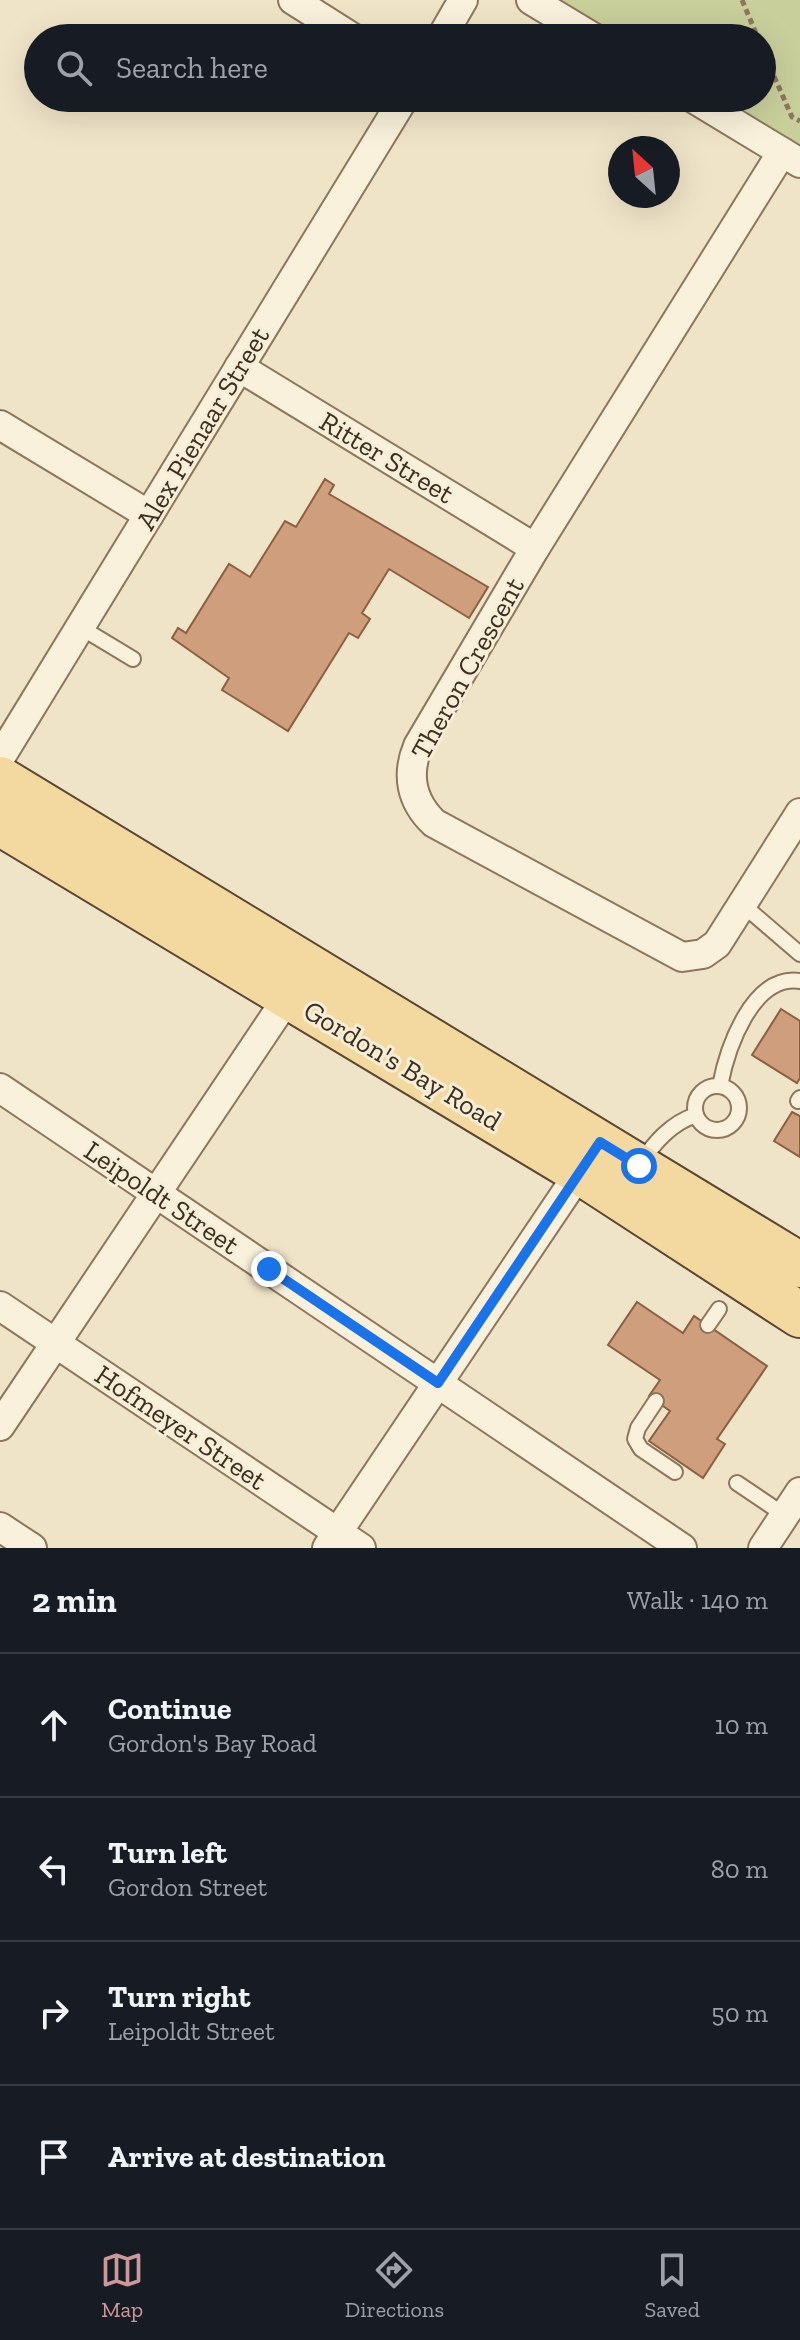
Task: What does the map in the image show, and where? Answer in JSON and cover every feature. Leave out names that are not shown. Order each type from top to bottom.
[{"type":"main road","name":"Gordon's Bay Road","points":[[0,779],[300,980],[590,1157],[800,1315]]},
{"type":"main road","name":"Gordon's Bay Road","points":[[0,823],[300,980]]},
{"type":"main road","name":"Gordon's Bay Road","points":[[590,1157],[639,1166],[800,1265]]},
{"type":"street","points":[[293,0],[331,24]]},
{"type":"street","points":[[449,24],[463,0]]},
{"type":"street","points":[[531,0],[571,24]]},
{"type":"street","name":"Alex Pienaar Street","points":[[0,758],[395,112]]},
{"type":"street","name":"Theron Crescent","points":[[716,112],[791,158],[535,548],[418,746],[411,771],[419,806],[434,823],[671,954],[693,957],[710,950],[743,905],[800,813]]},
{"type":"street","name":"Ritter Street","points":[[239,367],[535,548]]},
{"type":"street","points":[[0,425],[149,515]]},
{"type":"street","points":[[0,1426],[300,980]]},
{"type":"street","name":"Leipoldt Street","points":[[0,1088],[682,1548]]},
{"type":"street","points":[[342,1543],[438,1383],[590,1157]]},
{"type":"street","name":"Hofmeyer Street","points":[[0,1306],[342,1543]]},
{"type":"street","points":[[763,1548],[793,1504]]},
{"type":"street","points":[[0,1527],[32,1548]]},
{"type":"lane","points":[[80,627],[133,659]]},
{"type":"lane","points":[[743,905],[800,954]]},
{"type":"lane","points":[[720,1086],[726,1050],[762,993],[784,980],[800,981]]},
{"type":"lane","points":[[720,1086],[735,1095],[738,1102],[736,1119],[731,1126],[715,1130],[707,1128],[696,1115],[697,1098],[710,1087],[720,1086]]},
{"type":"lane","points":[[639,1166],[654,1142],[685,1119],[696,1115]]},
{"type":"lane","points":[[708,1325],[719,1309]]},
{"type":"lane","points":[[656,1401],[638,1428],[635,1439],[641,1449],[675,1472]]},
{"type":"lane","points":[[737,1483],[793,1504]]},
{"type":"path","points":[[742,0],[752,24]]},
{"type":"path","points":[[776,81],[792,117],[800,121]]},
{"type":"green space","points":[[554,0],[800,0],[800,150],[738,112],[776,112],[776,24],[593,24]]},
{"type":"building","points":[[325,479],[334,485],[329,494],[488,587],[469,618],[389,569],[362,613],[370,619],[358,638],[349,633],[288,731],[222,690],[229,678],[172,638],[178,628],[186,633],[229,564],[250,577],[285,521],[296,527]]},
{"type":"building","points":[[781,1009],[800,1021],[800,1078],[797,1083],[752,1055]]},
{"type":"building","points":[[792,1112],[800,1116],[800,1157],[774,1141]]},
{"type":"building","points":[[637,1302],[683,1333],[694,1316],[767,1366],[717,1439],[725,1444],[703,1478],[649,1441],[670,1411],[649,1396],[660,1380],[608,1345]]},
{"type":"route","points":[[269,1269],[438,1383],[600,1142],[639,1166]]}]
